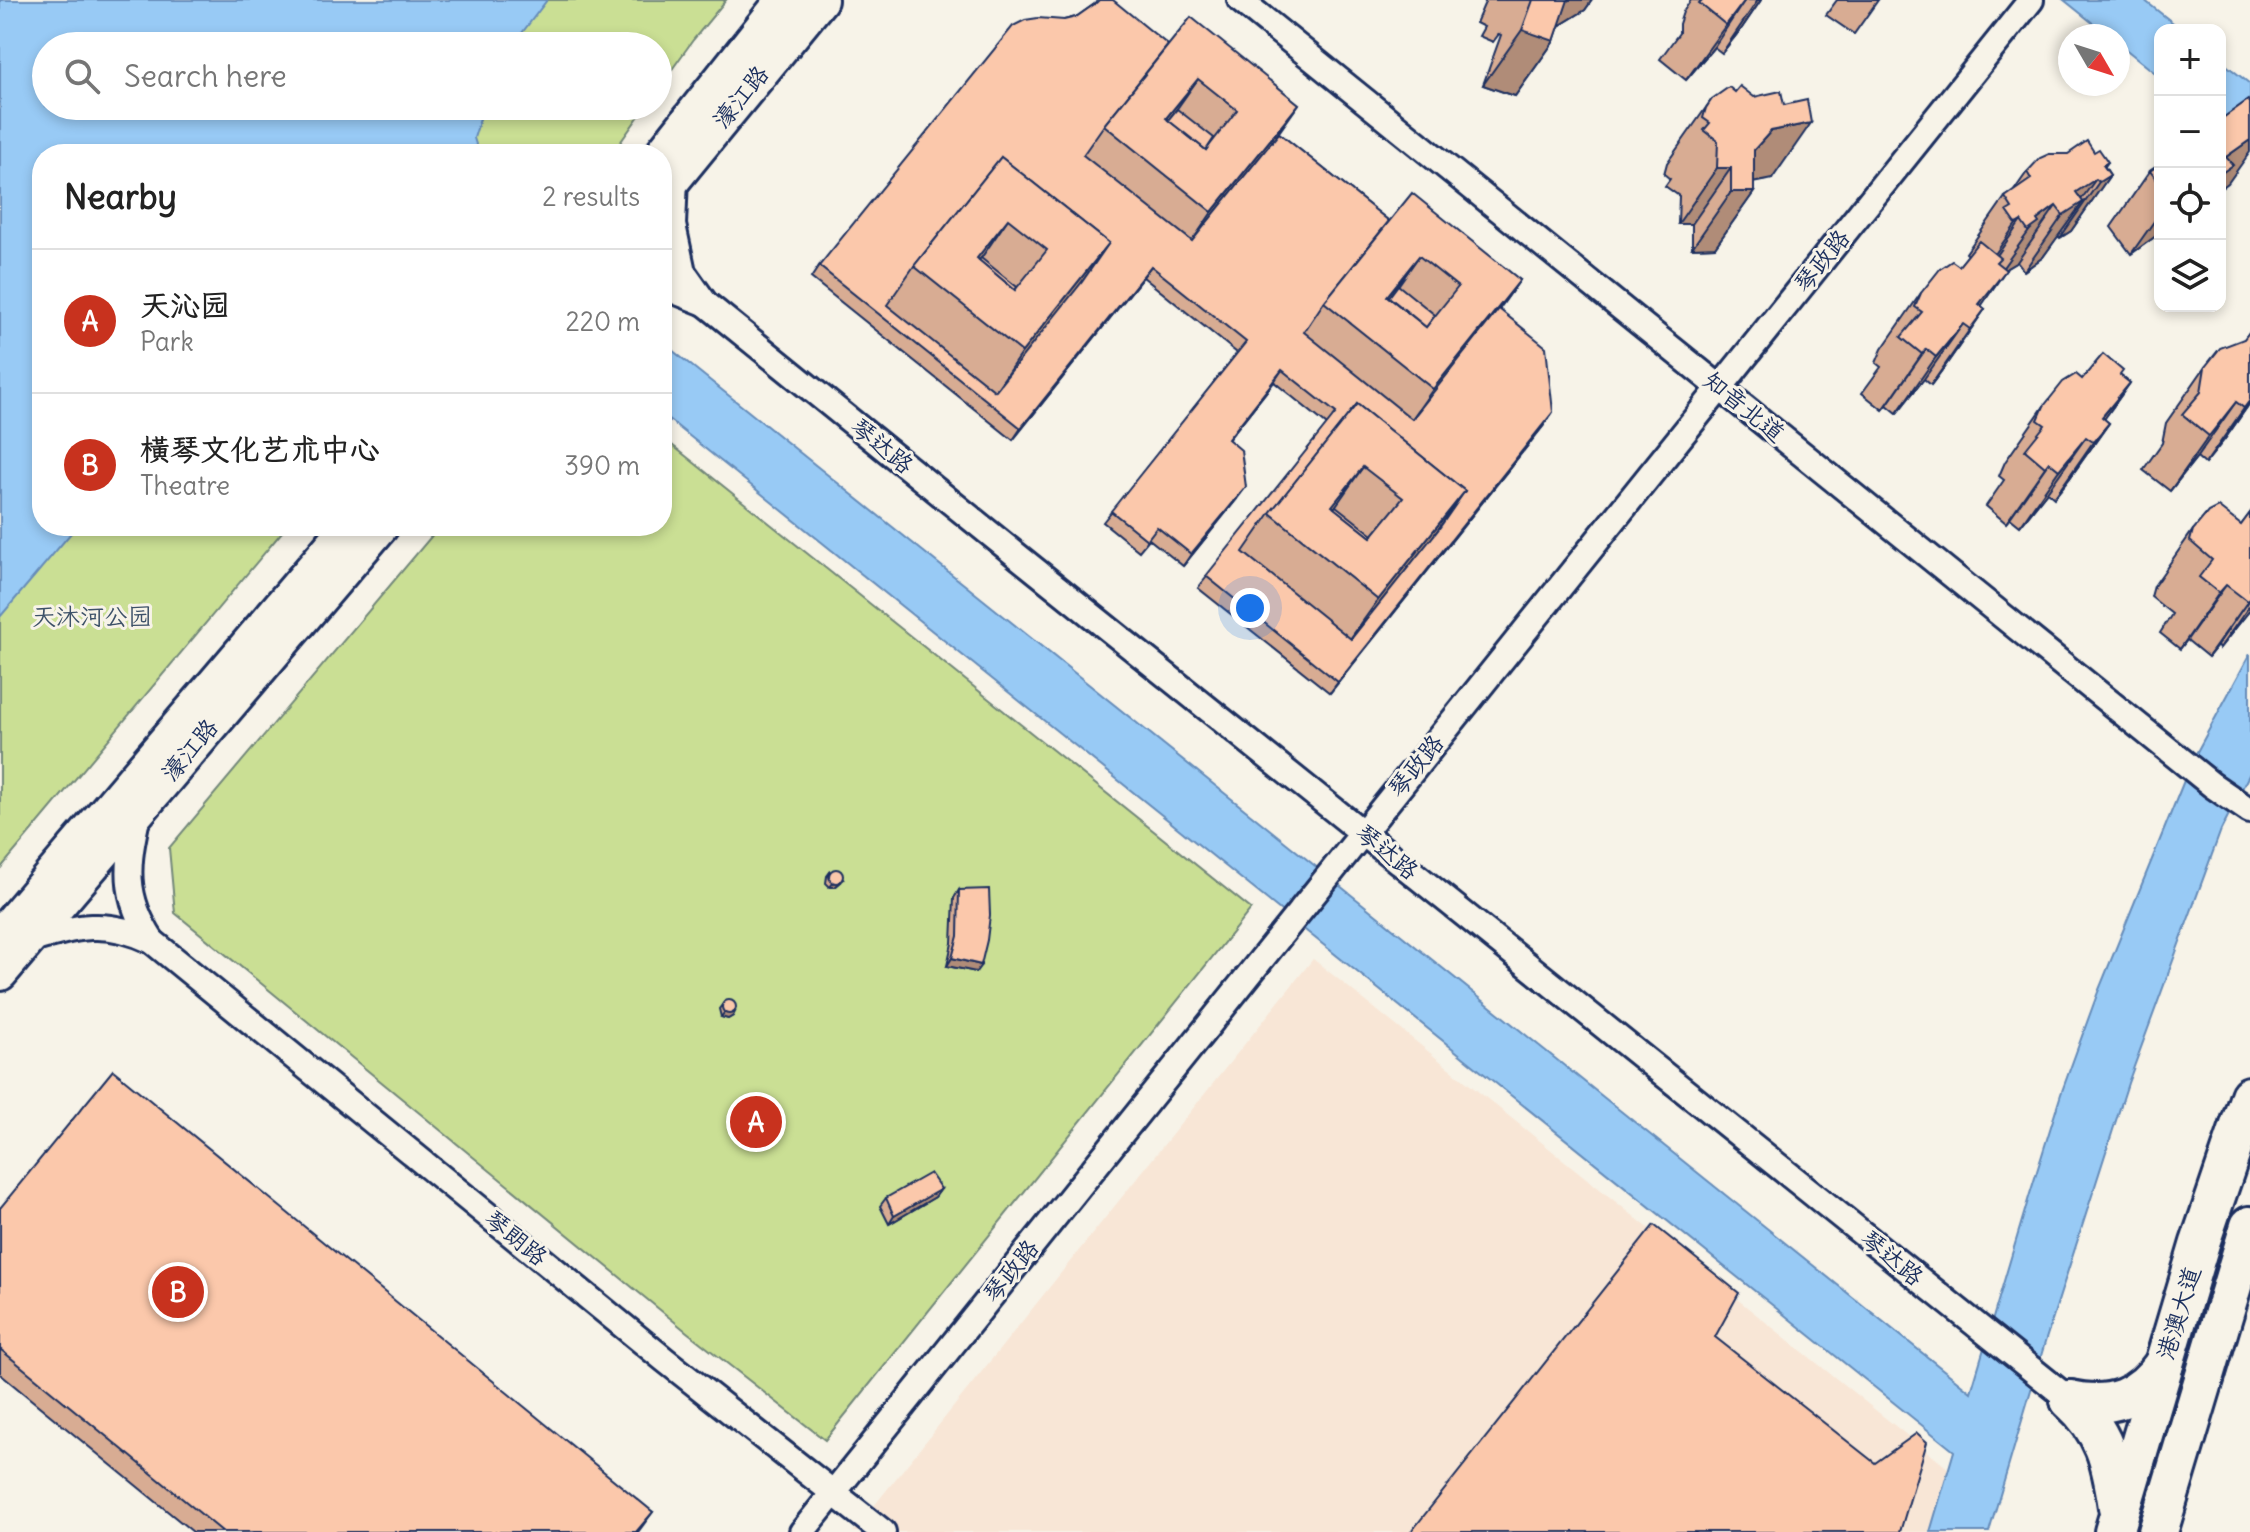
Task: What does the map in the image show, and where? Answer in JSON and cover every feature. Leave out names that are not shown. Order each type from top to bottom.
[{"type":"main road","name":"濠江路","points":[[672,166],[784,0]]},
{"type":"main road","name":"濠江路","points":[[672,168],[820,0]]},
{"type":"main road","name":"濠江路","points":[[0,973],[14,938],[341,536]]},
{"type":"main road","name":"濠江路","points":[[14,938],[138,811],[372,536]]},
{"type":"main road","name":"港澳大道","points":[[2116,1522],[2200,1243],[2250,1096]]},
{"type":"main road","name":"港澳大道","points":[[2158,1532],[2250,1226]]},
{"type":"main road","points":[[2070,1400],[2101,1404],[2117,1401],[2144,1387],[2164,1364]]},
{"type":"main road","points":[[2070,1400],[2092,1423],[2107,1451],[2112,1466],[2116,1522]]},
{"type":"street","name":"知音北道","points":[[1240,0],[2212,785],[2250,811]]},
{"type":"street","name":"琴政路","points":[[802,1532],[2031,0]]},
{"type":"street","points":[[672,218],[683,272],[705,303]]},
{"type":"street","points":[[672,290],[705,303]]},
{"type":"street","name":"琴达路","points":[[705,303],[2070,1400]]},
{"type":"street","points":[[138,811],[129,856],[130,892],[135,910],[152,941]]},
{"type":"street","points":[[14,938],[88,925],[122,928],[152,941]]},
{"type":"street","name":"琴朗路","points":[[152,941],[653,1350],[883,1532]]},
{"type":"shaded area","points":[[1313,959],[1949,1469],[1930,1532],[853,1532]]},
{"type":"green space","name":"天沐河公园","points":[[0,0],[726,0],[672,69],[672,32],[32,32],[32,120],[636,120],[619,144],[32,144],[32,536],[279,536],[0,869]]},
{"type":"green space","points":[[672,445],[1251,909],[825,1440],[687,1332],[175,913],[169,848],[432,536],[672,536]]},
{"type":"water","points":[[0,0],[547,0],[523,32],[32,32],[32,120],[480,120],[474,138],[476,144],[32,144],[32,536],[69,536],[0,617]]},
{"type":"water","points":[[2064,0],[2144,0],[2174,24],[2154,24],[2154,72],[2130,53],[2130,24],[2094,24]]},
{"type":"water","points":[[2226,65],[2250,84],[2250,149],[2226,130]]},
{"type":"water","points":[[672,350],[1971,1392],[2061,1094],[2098,992],[2192,761],[2250,654],[2250,773],[2221,830],[2128,1083],[2046,1339],[1989,1532],[1930,1532],[1954,1451],[672,422]]},
{"type":"building","points":[[1099,0],[1113,0],[1168,45],[1083,155],[1192,241],[1279,133],[1389,221],[1304,332],[1412,419],[1499,309],[1546,347],[1553,412],[1338,682],[1206,576],[1336,413],[1282,370],[1228,439],[1241,450],[1246,487],[1191,554],[1157,527],[1147,540],[1111,511],[1246,342],[1151,266],[1021,428],[819,266],[1013,26],[1038,18],[1064,20],[1076,17]],"holes":[[[1001,157],[1109,243],[1082,282],[995,391],[887,305],[914,266]],[[1357,404],[1465,491],[1438,530],[1351,639],[1243,552],[1270,513]]]},
{"type":"building","points":[[1533,0],[1568,0],[1554,41],[1522,30]]},
{"type":"building","points":[[1702,0],[1745,0],[1726,25],[1699,3]]},
{"type":"building","points":[[1191,17],[1299,104],[1212,212],[1104,125]],"holes":[[[1198,79],[1237,110],[1206,150],[1166,118]]]},
{"type":"building","points":[[1740,86],[1754,97],[1781,91],[1784,105],[1807,100],[1811,123],[1771,131],[1754,150],[1754,192],[1731,192],[1731,168],[1717,168],[1718,141],[1704,130],[1710,123],[1703,118],[1712,99],[1729,87],[1735,92]]},
{"type":"building","points":[[2248,100],[2250,103],[2250,140],[2226,157],[2226,116]]},
{"type":"building","points":[[1177,109],[1214,138],[1206,150],[1168,120]]},
{"type":"building","points":[[2087,141],[2094,152],[2099,149],[2108,162],[2103,165],[2110,175],[2099,182],[2096,179],[2076,192],[2083,202],[2063,215],[2056,206],[2028,231],[2021,221],[2016,224],[2007,211],[2012,208],[2005,197],[2031,179],[2027,172],[2040,158],[2049,154],[2068,154]]},
{"type":"building","points":[[1001,157],[1109,243],[1022,352],[914,266]],"holes":[[[1008,219],[1047,250],[1015,290],[977,258]]]},
{"type":"building","points":[[2226,157],[2233,165],[2226,170]]},
{"type":"building","points":[[1412,193],[1520,280],[1433,389],[1324,302]],"holes":[[[1419,256],[1458,287],[1426,327],[1387,296]]]},
{"type":"building","points":[[1979,241],[2000,258],[1996,262],[2006,270],[1979,304],[1985,309],[1970,329],[1963,324],[1936,357],[1926,349],[1922,354],[1901,337],[1922,312],[1915,307],[1921,293],[1940,269],[1952,261],[1959,266]]},
{"type":"building","points":[[981,258],[1017,287],[1015,290],[979,260]]},
{"type":"building","points":[[1398,285],[1435,315],[1426,327],[1389,297]]},
{"type":"building","points":[[2250,331],[2250,400],[2244,408],[2236,402],[2209,436],[2182,414],[2201,392],[2205,367],[2220,348],[2244,339]]},
{"type":"building","points":[[2103,354],[2123,371],[2120,375],[2130,383],[2102,417],[2109,423],[2093,442],[2086,437],[2059,470],[2049,462],[2045,467],[2025,450],[2045,425],[2038,420],[2044,406],[2063,382],[2076,374],[2082,379]]},
{"type":"building","points":[[1357,404],[1465,491],[1378,600],[1270,513]],"holes":[[[1363,467],[1403,498],[1371,537],[1332,506]]]},
{"type":"building","points":[[1336,506],[1373,535],[1371,537],[1334,508]]},
{"type":"building","points":[[2218,507],[2241,525],[2250,513],[2250,598],[2247,601],[2226,585],[2219,593],[2199,577],[2212,560],[2190,541],[2193,530],[2208,512]]},
{"type":"building","points":[[836,869],[843,876],[836,883],[829,876]]},
{"type":"building","points":[[989,889],[990,915],[981,965],[952,958],[958,936],[959,890]]},
{"type":"building","points":[[729,1000],[736,1007],[729,1014],[722,1007]]},
{"type":"building","points":[[113,1070],[653,1512],[636,1532],[223,1532],[0,1349],[0,1208]]},
{"type":"building","points":[[930,1173],[941,1189],[894,1216],[886,1198]]},
{"type":"building","points":[[1654,1225],[1739,1293],[1715,1337],[1875,1463],[1917,1433],[1927,1442],[1900,1532],[1411,1532]]},
{"type":"place","name":"天沁园","points":[[756,1122]]},
{"type":"place","name":"横琴文化艺术中心","points":[[178,1292]]}]
